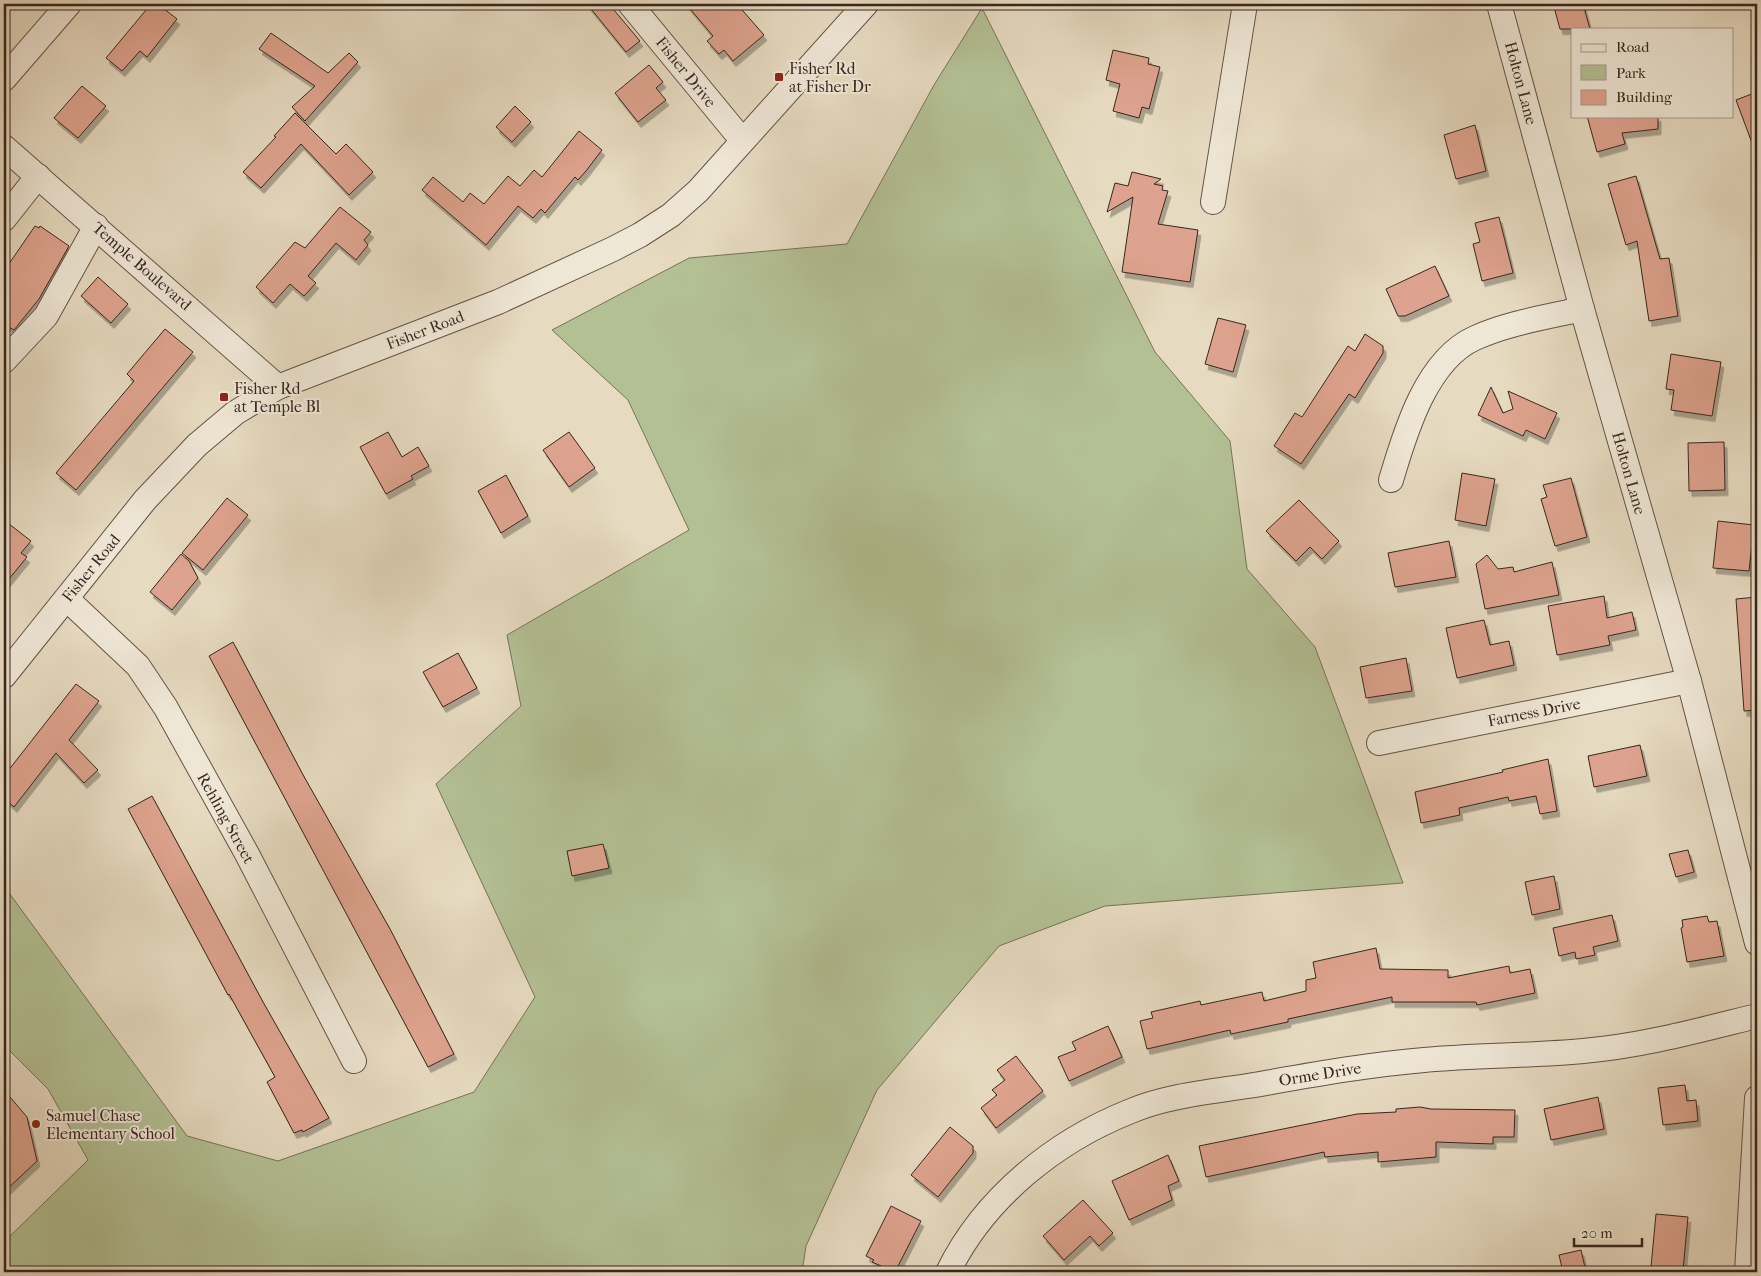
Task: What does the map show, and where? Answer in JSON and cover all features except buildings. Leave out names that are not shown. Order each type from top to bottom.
[{"type":"street","points":[[4,79],[69,4]]},
{"type":"street","name":"Fisher Drive","points":[[630,4],[742,140]]},
{"type":"street","name":"Fisher Road","points":[[4,676],[145,500],[197,445],[235,413],[278,387],[498,302],[640,235],[672,215],[698,191],[866,4]]},
{"type":"street","points":[[1213,202],[1245,4]]},
{"type":"street","name":"Holton Lane","points":[[1499,4],[1582,309],[1689,681],[1757,943]]},
{"type":"street","name":"Temple Boulevard","points":[[4,147],[278,387]]},
{"type":"street","points":[[4,219],[38,176]]},
{"type":"street","points":[[4,361],[46,316],[96,226]]},
{"type":"street","points":[[1391,480],[1402,443],[1420,400],[1446,360],[1475,338],[1508,327],[1582,309]]},
{"type":"street","name":"Rehling Street","points":[[67,599],[138,666],[166,708],[246,854],[354,1061]]},
{"type":"street","name":"Farness Drive","points":[[1379,743],[1689,681]]},
{"type":"street","name":"Orme Drive","points":[[948,1272],[962,1247],[996,1202],[1039,1162],[1097,1126],[1131,1110],[1185,1097],[1375,1065],[1606,1049],[1656,1041],[1757,1016]]},
{"type":"street","points":[[1747,1272],[1757,1098]]},
{"type":"green space","points":[[982,8],[1155,352],[1230,441],[1247,569],[1315,647],[1403,883],[1105,906],[999,946],[877,1090],[806,1246],[802,1272],[4,1272],[4,1242],[88,1160],[48,1089],[4,1045],[4,886],[187,1136],[278,1161],[474,1092],[535,997],[436,784],[521,706],[507,635],[689,530],[628,400],[552,330],[689,258],[847,244],[934,85]]},
{"type":"place","name":"Fisher Rd at Fisher Dr","points":[[779,77]]},
{"type":"place","name":"Fisher Rd at Temple Bl","points":[[224,397]]},
{"type":"place","name":"Samuel Chase Elementary School","points":[[36,1124]]}]
